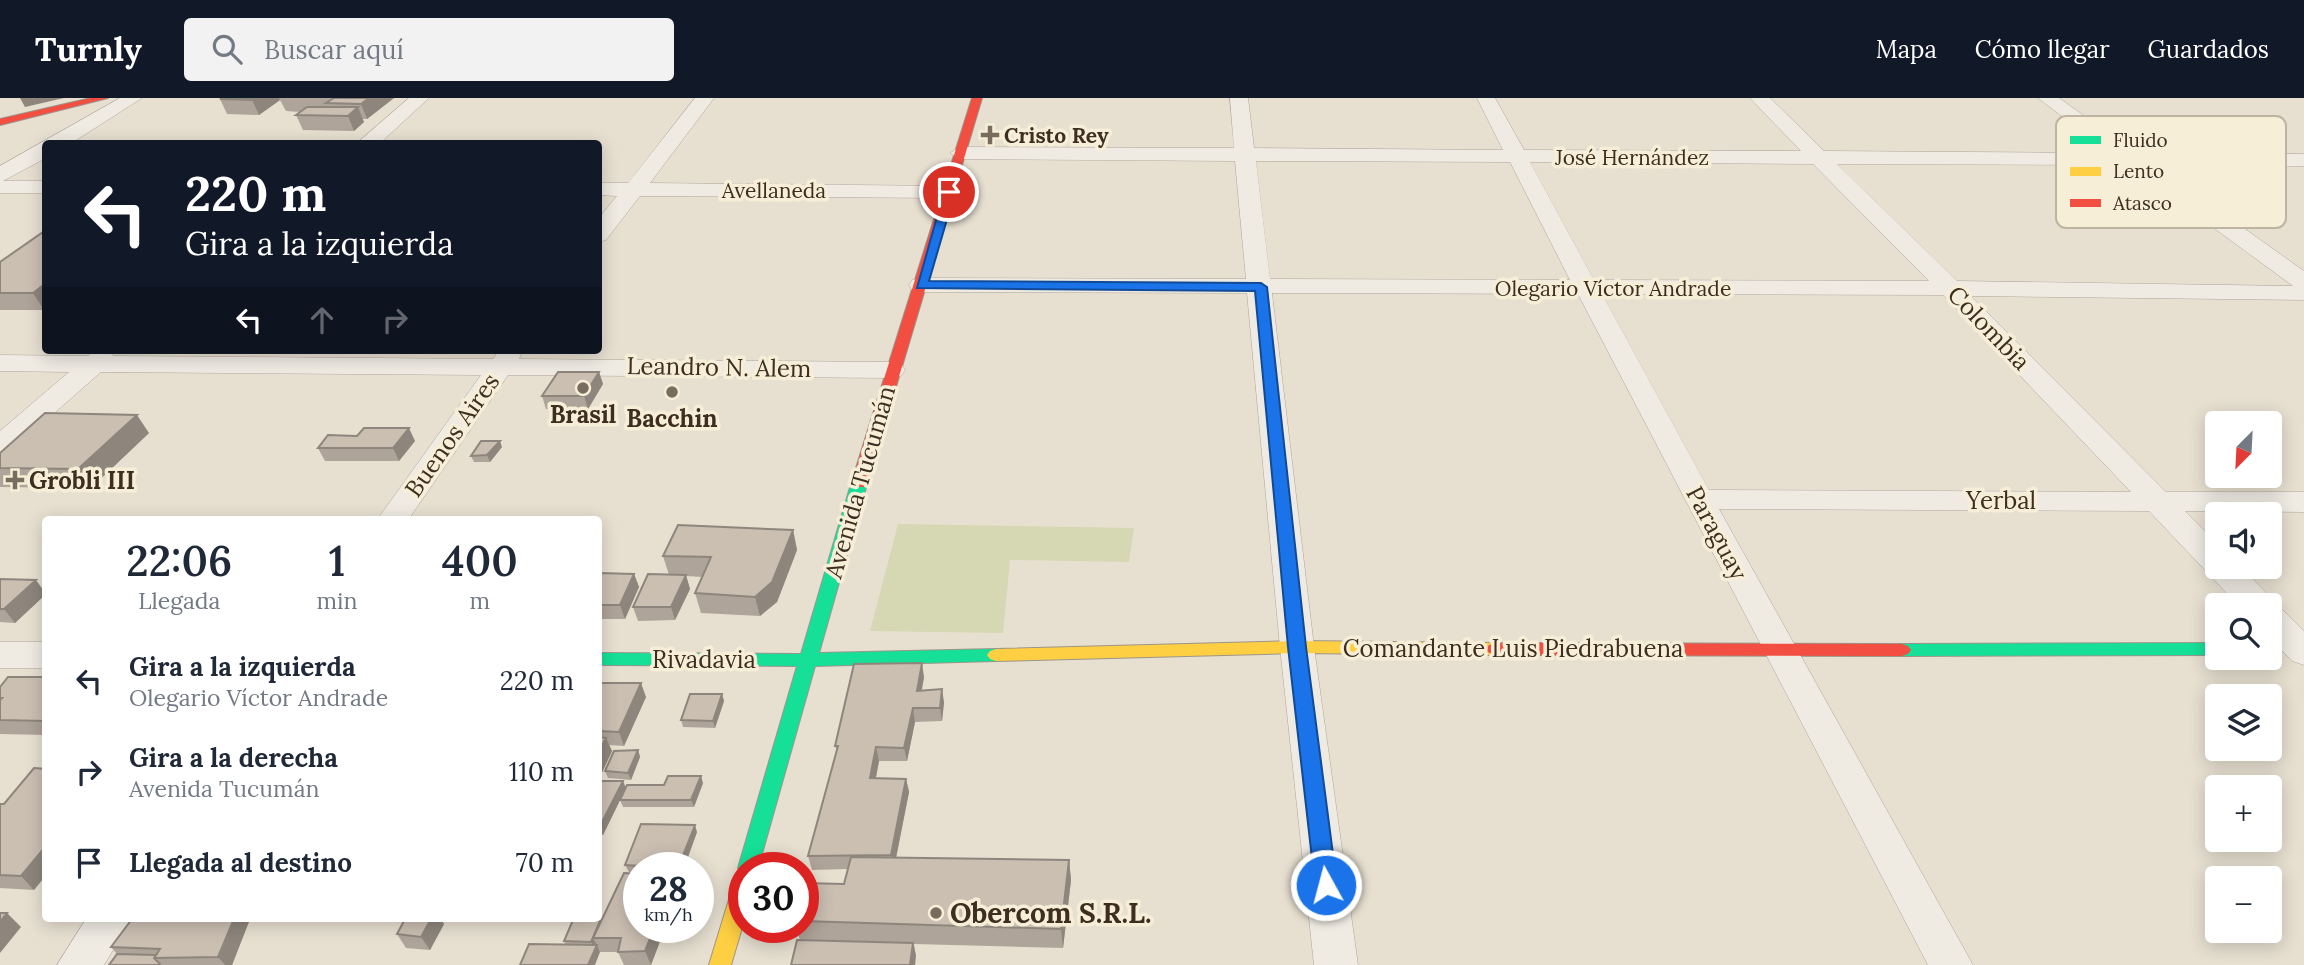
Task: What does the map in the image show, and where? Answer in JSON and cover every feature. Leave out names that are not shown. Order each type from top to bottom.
[{"type":"main road","points":[[0,122],[103,98]]},
{"type":"main road","name":"Avenida Tucumán","points":[[753,852],[892,370],[921,285],[977,98]]},
{"type":"main road","name":"Comandante Luis Piedrabuena","points":[[809,660],[1297,647],[1779,651],[2205,649]]},
{"type":"main road","name":"Rivadavia","points":[[602,659],[809,660]]},
{"type":"main road","points":[[720,965],[728,938]]},
{"type":"street","points":[[62,140],[134,98]]},
{"type":"street","points":[[371,140],[420,98]]},
{"type":"street","points":[[602,230],[705,98]]},
{"type":"street","points":[[1239,98],[1297,647],[1336,965]]},
{"type":"street","name":"Paraguay","points":[[1486,98],[1779,651],[1951,965]]},
{"type":"street","name":"Colombia","points":[[1759,98],[1950,288],[2205,550]]},
{"type":"street","points":[[2047,98],[2073,116]]},
{"type":"street","points":[[0,175],[42,151]]},
{"type":"street","name":"José Hernández","points":[[960,153],[2056,159]]},
{"type":"street","name":"José Hernández","points":[[2286,160],[2304,160]]},
{"type":"street","points":[[0,187],[42,187]]},
{"type":"street","name":"Avellaneda","points":[[602,189],[949,192]]},
{"type":"street","points":[[2229,228],[2304,282]]},
{"type":"street","name":"Olegario Víctor Andrade","points":[[921,285],[1950,288],[2304,293]]},
{"type":"street","points":[[0,446],[104,356]]},
{"type":"street","name":"Leandro N. Alem","points":[[0,363],[104,356],[507,357],[892,370]]},
{"type":"street","name":"Buenos Aires","points":[[396,516],[507,357]]},
{"type":"street","name":"Yerbal","points":[[1699,499],[2304,502]]},
{"type":"street","points":[[2233,579],[2247,593]]},
{"type":"street","points":[[2282,632],[2295,649]]},
{"type":"street","points":[[0,655],[42,655]]},
{"type":"street","points":[[79,965],[109,922]]},
{"type":"green space","points":[[898,524],[1134,528],[1129,562],[1010,560],[1003,633],[870,631]]},
{"type":"building","points":[[222,98],[255,98],[220,99]]},
{"type":"building","points":[[334,98],[369,98],[361,104],[326,103]]},
{"type":"building","points":[[307,107],[358,107],[348,116],[296,115]]},
{"type":"building","points":[[42,233],[42,286],[33,293],[0,293],[0,262]]},
{"type":"building","points":[[558,372],[599,372],[584,396],[542,396]]},
{"type":"building","points":[[45,413],[137,415],[78,469],[0,468],[0,453]]},
{"type":"building","points":[[364,428],[409,428],[393,448],[318,448],[328,435],[357,436]]},
{"type":"building","points":[[481,441],[500,441],[487,455],[471,456]]},
{"type":"building","points":[[678,525],[793,530],[772,582],[755,597],[695,593],[711,557],[663,556]]},
{"type":"building","points":[[602,573],[634,574],[620,605],[602,605]]},
{"type":"building","points":[[648,574],[686,575],[671,607],[633,607]]},
{"type":"building","points":[[0,579],[36,580],[4,609],[0,609]]},
{"type":"building","points":[[922,663],[917,691],[942,689],[940,708],[913,708],[904,748],[876,747],[870,778],[906,779],[891,855],[819,856],[819,852],[809,852],[838,746],[835,746],[854,664]]},
{"type":"building","points":[[8,677],[42,677],[42,721],[0,720],[0,687]]},
{"type":"building","points":[[602,683],[641,683],[619,732],[602,731]]},
{"type":"building","points":[[690,694],[722,694],[713,721],[681,720]]},
{"type":"building","points":[[638,750],[628,773],[605,771],[614,751]]},
{"type":"building","points":[[34,768],[42,769],[42,851],[21,876],[0,875],[0,804],[4,804]]},
{"type":"building","points":[[668,776],[701,776],[691,800],[620,800],[627,785],[664,785]]},
{"type":"building","points":[[602,781],[623,781],[602,822]]},
{"type":"building","points":[[641,824],[695,825],[684,852],[630,852]]},
{"type":"building","name":"Obercom S.R.L.","points":[[851,857],[1069,860],[1061,929],[819,921],[819,883],[844,884]]},
{"type":"building","points":[[623,875],[623,943],[648,943],[645,951],[618,952],[621,938],[593,938]]},
{"type":"building","points":[[0,913],[7,913],[0,922]]},
{"type":"building","points":[[130,922],[233,922],[218,957],[154,958],[160,949],[111,947]]},
{"type":"building","points":[[403,922],[429,922],[421,937],[397,934]]},
{"type":"building","points":[[572,922],[600,922],[591,942],[564,941]]},
{"type":"building","points":[[819,941],[913,943],[910,965],[791,965],[796,943],[819,943]]},
{"type":"building","points":[[529,944],[597,945],[588,965],[520,965]]},
{"type":"building","points":[[117,954],[156,955],[154,958],[160,964],[109,965]]},
{"type":"traffic: fast","points":[[753,852],[859,484]]},
{"type":"traffic: fast","points":[[1902,650],[2205,649]]},
{"type":"traffic: fast","points":[[602,659],[809,660],[996,655]]},
{"type":"traffic: slow","points":[[996,655],[1297,647],[1495,649]]},
{"type":"traffic: slow","points":[[720,965],[728,938]]},
{"type":"traffic: jam","points":[[0,122],[103,98]]},
{"type":"traffic: jam","points":[[859,484],[977,98]]},
{"type":"traffic: jam","points":[[1495,649],[1902,650]]},
{"type":"place","name":"Cristo Rey","points":[[990,135]]},
{"type":"place","name":"Brasil","points":[[583,388]]},
{"type":"place","name":"Bacchin","points":[[672,392]]},
{"type":"place","name":"Grobli III","points":[[15,480]]},
{"type":"place","name":"Obercom S.R.L.","points":[[936,913]]},
{"type":"route","points":[[949,192],[921,285],[1261,287],[1297,647],[1326,885]]}]
